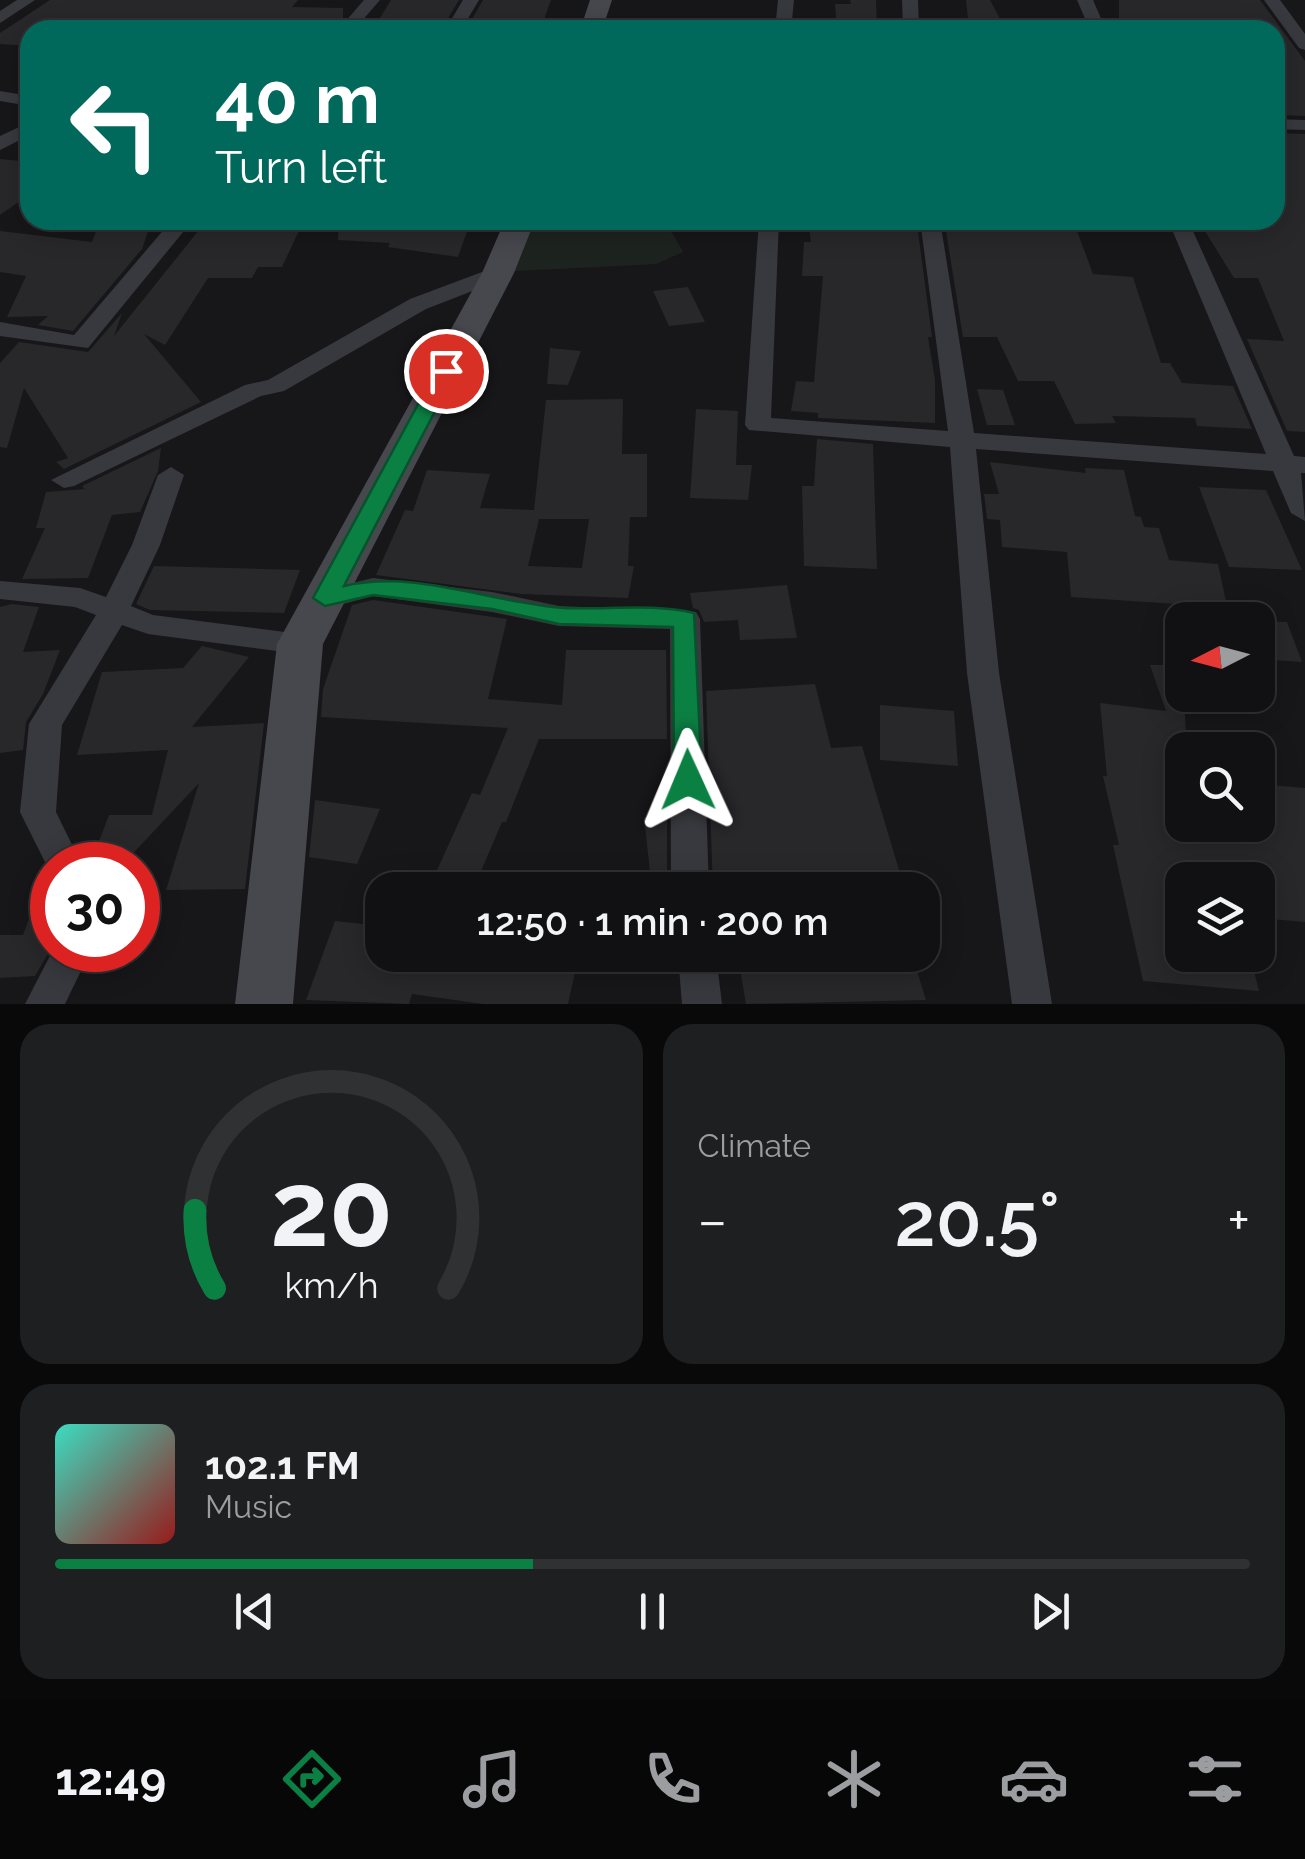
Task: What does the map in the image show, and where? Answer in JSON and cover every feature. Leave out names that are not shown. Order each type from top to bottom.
[{"type":"main road","points":[[264,1004],[300,644],[498,273],[516,230]]},
{"type":"street","points":[[0,18],[27,0]]},
{"type":"street","points":[[355,20],[372,0]]},
{"type":"street","points":[[1272,0],[1305,45]]},
{"type":"street","points":[[0,329],[80,343],[175,230]]},
{"type":"street","points":[[768,230],[758,425],[1294,464]]},
{"type":"street","points":[[931,230],[962,440],[983,673],[1032,1004]]},
{"type":"street","points":[[1183,230],[1294,464],[1305,513]]},
{"type":"street","points":[[64,480],[254,390],[275,386],[418,304],[498,273]]},
{"type":"street","points":[[53,842],[38,812],[46,724],[93,652],[146,546],[171,476]]},
{"type":"street","points":[[325,598],[373,587],[492,602],[559,616],[685,619],[690,872]]},
{"type":"street","points":[[0,590],[80,598],[148,624],[300,644]]},
{"type":"street","points":[[45,1004],[61,972]]},
{"type":"street","points":[[699,972],[702,1004]]},
{"type":"shaded area","points":[[529,230],[671,230],[683,252],[656,264],[514,271]]},
{"type":"building","points":[[50,0],[298,0],[292,7],[343,8],[342,20],[20,20],[20,45],[0,44],[0,33]]},
{"type":"building","points":[[391,0],[459,0],[447,20],[379,20]]},
{"type":"building","points":[[483,0],[551,0],[544,20],[471,20]]},
{"type":"building","points":[[850,0],[876,0],[877,20],[836,20],[835,4],[851,4]]},
{"type":"building","points":[[966,0],[990,0],[1001,20],[968,20]]},
{"type":"building","points":[[1119,0],[1260,0],[1275,20],[1119,20]]},
{"type":"building","points":[[1285,34],[1305,61],[1305,116],[1285,115]]},
{"type":"building","points":[[1285,133],[1305,134],[1305,432],[1287,431],[1247,339],[1284,341],[1258,278],[1234,278],[1204,230],[1285,230]]},
{"type":"building","points":[[0,159],[20,161],[20,201],[0,215]]},
{"type":"building","points":[[96,230],[149,230],[142,249],[73,331],[38,325],[48,316],[7,317],[26,276],[0,272],[0,231],[92,242]]},
{"type":"building","points":[[199,230],[299,230],[282,267],[258,267],[252,278],[208,278],[165,345],[144,334],[201,402],[64,469],[56,462],[68,458],[24,388],[7,448],[0,447],[0,363],[19,342],[88,352],[122,313],[114,336]]},
{"type":"building","points":[[338,230],[467,230],[458,257],[388,247],[390,243],[338,240]]},
{"type":"building","points":[[809,230],[918,230],[932,337],[928,337],[935,380],[935,423],[818,418],[818,413],[791,411],[796,381],[814,382],[823,276],[802,276],[804,242],[811,242]]},
{"type":"building","points":[[946,230],[1077,230],[1093,274],[1133,277],[1161,363],[1170,363],[1182,383],[1233,386],[1252,429],[1197,426],[1195,418],[1112,416],[1116,423],[1075,424],[1054,381],[1018,381],[997,337],[963,337]]},
{"type":"building","points":[[688,287],[705,322],[669,326],[653,291]]},
{"type":"building","points":[[428,334],[443,336],[429,360],[409,358]]},
{"type":"building","points":[[550,348],[581,351],[568,385],[547,384]]},
{"type":"building","points":[[977,389],[1003,390],[1015,425],[987,425]]},
{"type":"building","points":[[623,399],[622,454],[647,454],[647,517],[630,517],[628,566],[634,566],[628,598],[522,594],[376,575],[405,510],[413,511],[427,470],[490,474],[480,508],[534,510],[546,400]],"holes":[[[539,519],[589,519],[582,568],[528,566]]]},
{"type":"building","points":[[696,409],[738,411],[736,465],[752,465],[748,500],[690,498]]},
{"type":"building","points":[[817,439],[873,444],[877,569],[804,566],[802,486],[814,486]]},
{"type":"building","points":[[161,448],[158,471],[140,512],[112,515],[88,578],[22,579],[45,528],[36,528],[46,492],[85,489],[82,486]]},
{"type":"building","points":[[990,462],[1086,473],[1085,468],[1124,470],[1135,516],[1141,517],[1144,527],[1159,528],[1169,560],[1218,564],[1226,602],[1165,603],[1071,597],[1067,552],[1002,547],[1000,520],[987,519],[984,494],[999,494]]},
{"type":"building","points":[[1199,487],[1266,490],[1302,570],[1229,567]]},
{"type":"building","points":[[154,566],[300,570],[284,613],[150,610],[136,604]]},
{"type":"building","points":[[787,585],[797,638],[740,640],[738,620],[704,622],[699,610],[693,608],[690,593]]},
{"type":"building","points":[[373,600],[507,619],[488,699],[562,705],[566,650],[666,650],[667,739],[539,739],[506,822],[502,822],[481,872],[436,872],[472,793],[480,795],[508,728],[321,717],[323,689],[352,605]]},
{"type":"building","points":[[0,607],[39,607],[23,652],[60,650],[43,694],[26,722],[23,750],[0,753]]},
{"type":"building","points":[[1275,622],[1287,622],[1302,662],[1275,660]]},
{"type":"building","points":[[202,646],[249,657],[192,727],[264,723],[245,889],[166,890],[199,783],[144,842],[99,842],[109,815],[152,815],[168,750],[77,755],[102,672],[183,668]]},
{"type":"building","points":[[1150,665],[1165,665],[1165,708]]},
{"type":"building","points":[[815,684],[831,748],[862,746],[900,872],[712,872],[706,691]]},
{"type":"building","points":[[1100,703],[1185,712],[1186,732],[1165,732],[1165,842],[1275,842],[1275,785],[1305,788],[1305,922],[1275,919],[1275,862],[1165,862],[1165,972],[1254,972],[1259,991],[1143,981],[1113,845],[1119,845],[1103,776],[1107,776]]},
{"type":"building","points":[[880,705],[954,711],[958,766],[880,760]]},
{"type":"building","points":[[315,800],[380,809],[357,864],[309,857]]},
{"type":"building","points":[[667,815],[667,872],[650,872],[644,817]]},
{"type":"building","points":[[30,916],[30,972],[37,972],[35,976],[0,978],[0,935],[23,935]]},
{"type":"building","points":[[335,921],[365,924],[365,972],[575,972],[568,1004],[483,1004],[412,994],[409,1004],[306,1000]]},
{"type":"building","points":[[741,972],[917,972],[926,1000],[746,1004]]},
{"type":"route","points":[[446,371],[325,598],[373,587],[492,602],[559,616],[685,619],[688,780]]}]
